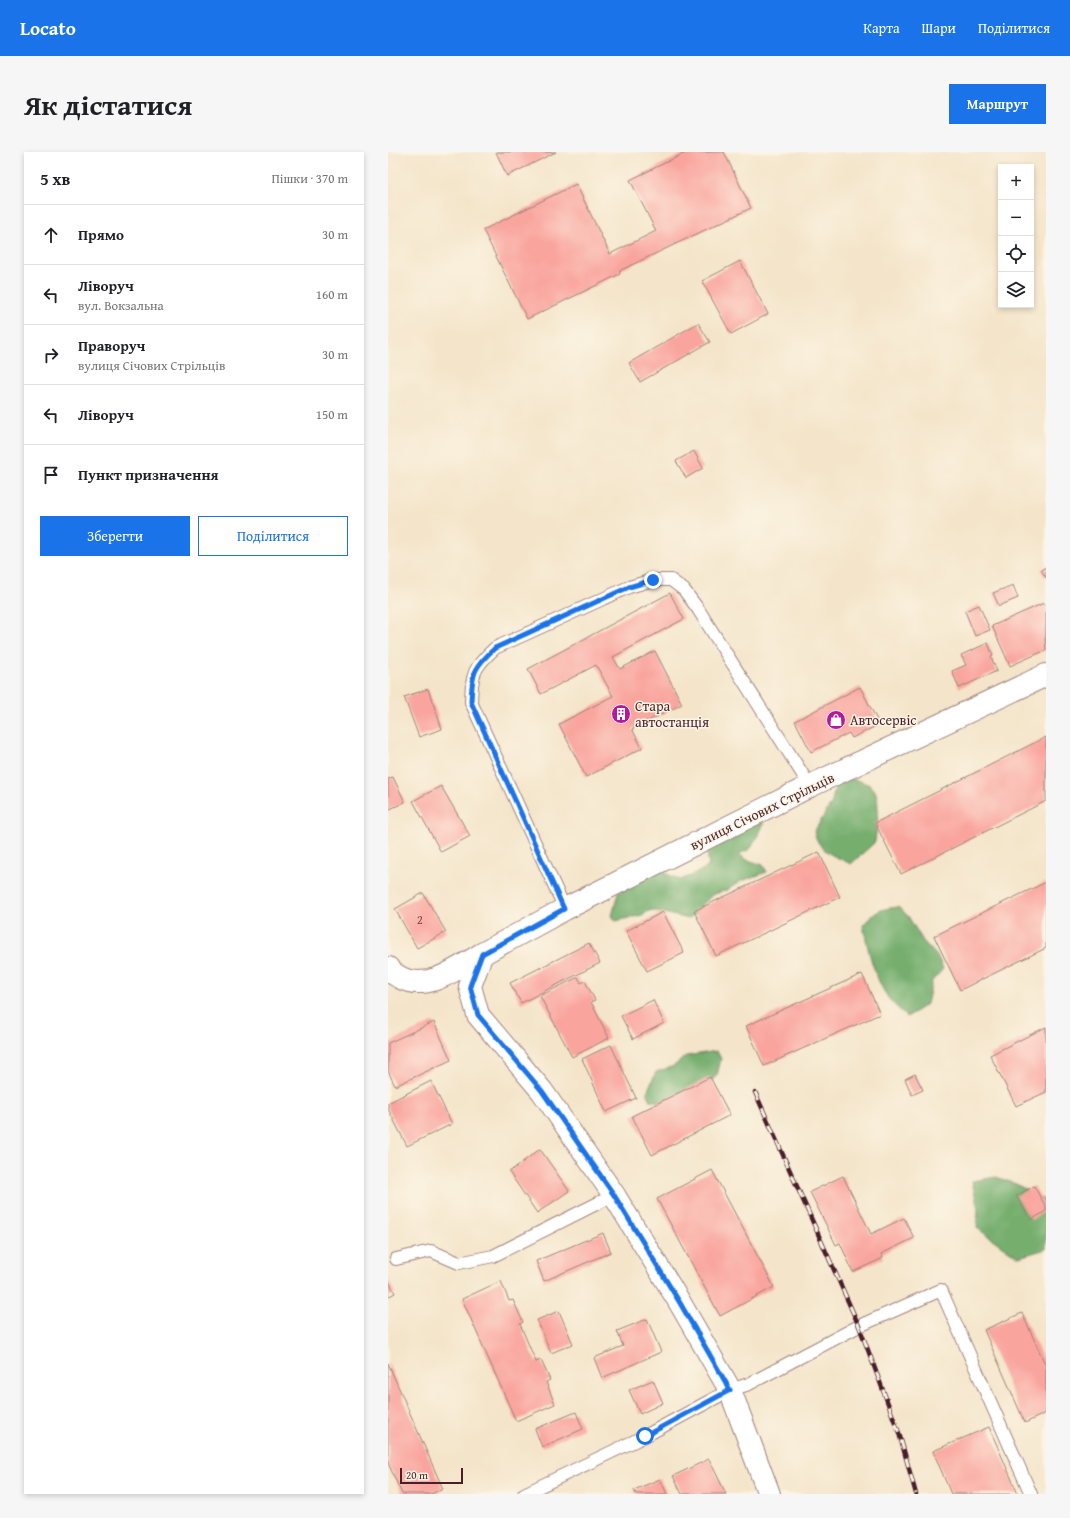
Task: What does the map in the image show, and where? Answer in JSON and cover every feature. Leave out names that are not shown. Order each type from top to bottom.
[{"type":"street","name":"вулиця Січових Стрільців","points":[[388,968],[391,972],[407,981],[424,982],[440,978],[564,909],[810,786],[1046,675]]},
{"type":"street","points":[[482,954],[470,986],[478,1015],[542,1091],[614,1195],[680,1303],[730,1390],[769,1494]]},
{"type":"lane","points":[[564,909],[471,702],[472,677],[481,660],[495,648],[629,587],[653,580],[671,580],[684,590],[698,609],[810,786]]},
{"type":"lane","points":[[396,1258],[431,1251],[459,1263],[493,1256],[614,1195]]},
{"type":"lane","points":[[524,1494],[645,1436],[730,1390],[749,1384],[859,1326],[941,1290],[1031,1494]]},
{"type":"green space","points":[[850,778],[871,786],[875,790],[878,804],[875,842],[851,864],[824,849],[820,845],[814,832],[832,802],[836,781]]},
{"type":"green space","points":[[747,823],[764,824],[750,849],[739,854],[745,859],[763,865],[767,872],[741,881],[727,890],[712,895],[689,919],[651,910],[642,915],[616,921],[612,916],[618,893],[659,866],[667,874],[680,880],[693,875],[709,866],[707,851],[709,843]]},
{"type":"green space","points":[[898,907],[908,916],[923,941],[938,957],[943,969],[932,981],[927,1004],[907,1017],[889,999],[879,982],[869,954],[863,925],[878,912]]},
{"type":"green space","points":[[717,1051],[721,1059],[717,1075],[706,1087],[668,1104],[650,1100],[647,1092],[656,1072],[674,1066],[686,1056]]},
{"type":"green space","points":[[996,1177],[1016,1184],[1046,1201],[1046,1249],[1019,1257],[977,1228],[978,1209],[972,1181]]},
{"type":"building","points":[[496,152],[556,152],[507,176]]},
{"type":"building","points":[[687,152],[724,152],[751,208],[619,271],[620,274],[527,319],[483,230],[576,184],[610,254],[656,231],[630,180]]},
{"type":"building","points":[[740,261],[768,314],[731,334],[702,281]]},
{"type":"building","points":[[698,323],[710,342],[640,382],[629,363]]},
{"type":"building","points":[[694,451],[703,468],[686,478],[676,461]]},
{"type":"building","points":[[1046,567],[1046,578],[1041,570]]},
{"type":"building","points":[[1013,585],[1018,598],[999,606],[993,593]]},
{"type":"building","points":[[670,593],[684,619],[613,657],[620,669],[655,651],[682,704],[632,729],[642,748],[586,777],[559,724],[613,696],[596,665],[541,694],[528,669]]},
{"type":"building","points":[[1044,603],[1046,607],[1046,650],[1010,666],[992,626]]},
{"type":"building","points":[[979,605],[990,630],[975,636],[965,611]]},
{"type":"building","points":[[988,643],[993,656],[991,657],[997,671],[959,688],[952,671],[966,665],[961,655]]},
{"type":"building","name":"Автосервіс","points":[[860,687],[877,720],[878,725],[852,738],[849,733],[811,752],[795,721]]},
{"type":"building","points":[[428,689],[442,729],[419,737],[404,697]]},
{"type":"building","points":[[1046,737],[1046,801],[901,874],[875,823]]},
{"type":"building","points":[[393,777],[405,802],[388,810],[388,779]]},
{"type":"building","points":[[441,786],[470,836],[441,852],[413,801]]},
{"type":"building","points":[[819,852],[840,897],[716,956],[694,911]]},
{"type":"building","points":[[1046,882],[1046,948],[960,990],[934,936]]},
{"type":"building","points":[[423,893],[446,932],[417,948],[395,909]]},
{"type":"building","points":[[663,912],[684,953],[647,971],[626,931]]},
{"type":"building","points":[[589,943],[600,963],[521,1003],[510,983]]},
{"type":"building","points":[[862,974],[880,1014],[764,1066],[746,1026]]},
{"type":"building","points":[[578,977],[581,983],[585,981],[595,1000],[591,1002],[609,1038],[572,1057],[540,996]]},
{"type":"building","points":[[653,1000],[664,1023],[633,1039],[621,1016]]},
{"type":"building","points":[[434,1022],[451,1060],[395,1086],[388,1071],[388,1043]]},
{"type":"building","points":[[1046,1027],[1046,1092],[1016,1106],[990,1055]]},
{"type":"building","points":[[611,1045],[636,1098],[606,1112],[582,1059]]},
{"type":"building","points":[[915,1074],[923,1090],[912,1095],[905,1079]]},
{"type":"building","points":[[710,1077],[730,1115],[652,1155],[632,1116]]},
{"type":"building","points":[[431,1081],[452,1124],[407,1146],[388,1109],[388,1103]]},
{"type":"building","points":[[540,1149],[569,1191],[537,1213],[509,1172]]},
{"type":"building","points":[[712,1170],[774,1287],[720,1316],[657,1199]]},
{"type":"building","points":[[843,1176],[871,1234],[904,1218],[914,1238],[881,1254],[883,1258],[853,1272],[840,1243],[836,1245],[810,1192]]},
{"type":"building","points":[[1034,1186],[1046,1207],[1046,1211],[1031,1220],[1016,1196]]},
{"type":"building","points":[[603,1233],[611,1252],[544,1281],[536,1261]]},
{"type":"building","points":[[388,1280],[395,1293],[388,1297]]},
{"type":"building","points":[[501,1281],[509,1301],[513,1300],[523,1322],[520,1324],[536,1362],[541,1360],[550,1380],[546,1382],[555,1404],[516,1421],[462,1299]]},
{"type":"building","points":[[559,1311],[573,1344],[551,1353],[537,1320]]},
{"type":"building","points":[[1022,1313],[1046,1366],[1046,1413],[1025,1423],[984,1330]]},
{"type":"building","points":[[647,1319],[661,1352],[602,1378],[594,1358],[623,1346],[617,1331]]},
{"type":"building","points":[[388,1363],[443,1489],[431,1494],[402,1494],[388,1463]]},
{"type":"building","points":[[653,1380],[663,1403],[640,1414],[629,1390]]},
{"type":"building","points":[[576,1412],[583,1429],[542,1447],[535,1429]]},
{"type":"building","points":[[989,1427],[1018,1494],[951,1494],[933,1451]]},
{"type":"building","points":[[709,1459],[726,1494],[682,1494],[673,1476]]},
{"type":"building","points":[[660,1479],[667,1494],[636,1494],[634,1490]]},
{"type":"railway","points":[[755,1092],[859,1326],[899,1433],[916,1494]]},
{"type":"place","name":"Стара автостанція","points":[[621,714]]},
{"type":"place","name":"Автосервіс","points":[[836,720]]},
{"type":"route","points":[[645,1436],[730,1390],[680,1303],[614,1195],[542,1091],[478,1015],[470,986],[482,954],[564,909],[471,702],[472,677],[481,660],[495,648],[629,587],[653,580]]}]
